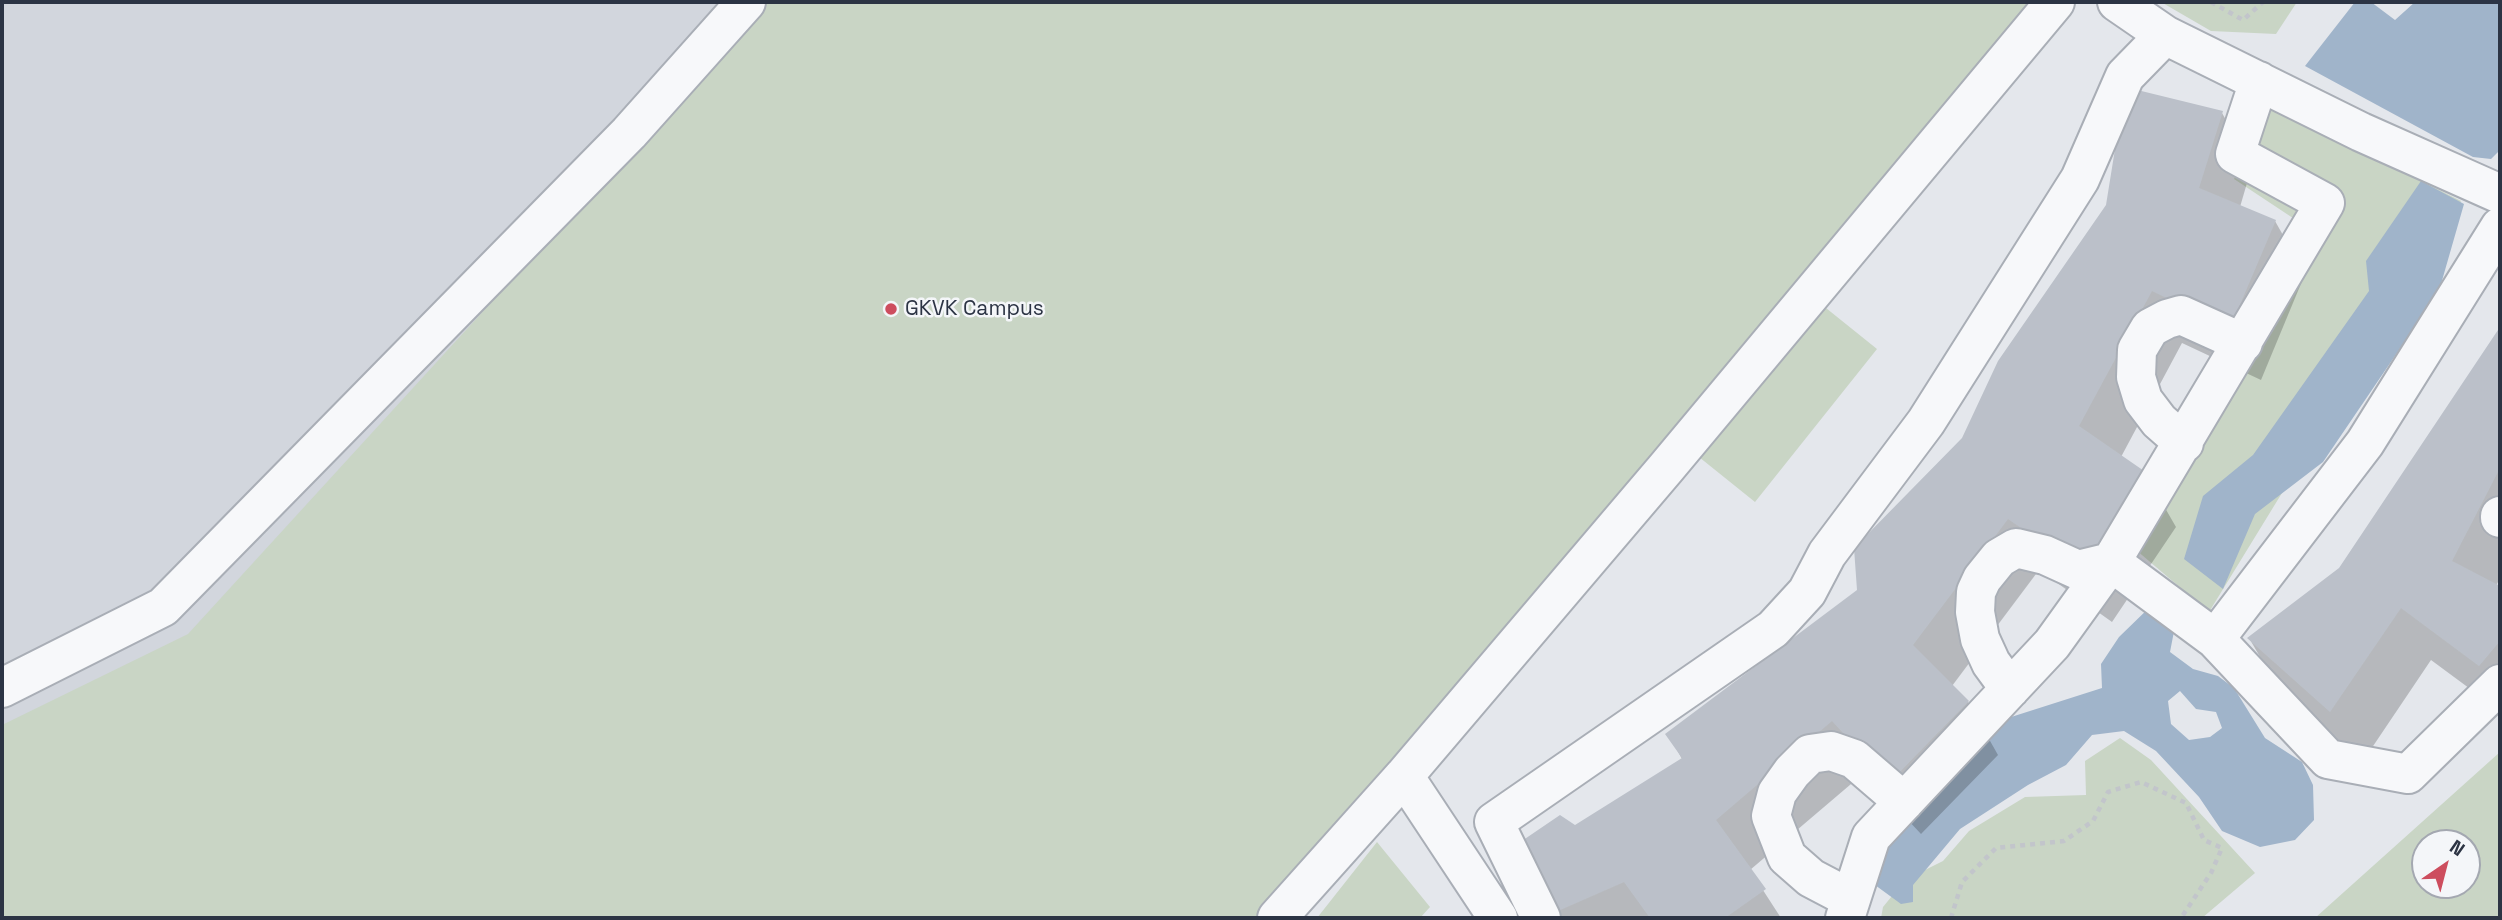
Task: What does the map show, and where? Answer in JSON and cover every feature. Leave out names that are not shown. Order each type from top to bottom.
[{"type":"street","points":[[2,688],[163,607],[629,133],[746,2]]},
{"type":"street","points":[[1277,918],[1404,776],[1667,468],[2055,2]]},
{"type":"street","points":[[2117,2],[2165,35],[2361,132],[2500,194]]},
{"type":"street","points":[[1541,918],[1494,822],[1773,629],[1807,592],[1827,554],[1926,422],[2080,179],[2125,76],[2165,35]]},
{"type":"street","points":[[1904,802],[1854,759],[1831,751],[1810,754],[1793,772],[1777,793],[1771,816],[1787,857],[1848,909],[1871,837],[1904,802],[2010,689],[2052,644],[2111,562],[2325,203],[2235,154],[2259,80]]},
{"type":"street","points":[[2215,639],[2365,443],[2500,227]]},
{"type":"street","points":[[2184,443],[2159,421],[2143,400],[2136,377],[2137,350],[2150,328],[2181,315],[2243,343]]},
{"type":"street","points":[[2010,689],[1991,663],[1980,639],[1975,612],[1976,592],[1982,579],[1999,558],[2015,548],[2045,555],[2078,570],[2111,562]]},
{"type":"street","points":[[2111,562],[2215,639],[2328,759],[2408,774],[2500,684]]},
{"type":"street","points":[[1404,776],[1498,918]]},
{"type":"path","points":[[2211,2],[2243,20],[2263,2]]},
{"type":"path","points":[[1951,918],[1962,882],[1996,849],[2064,841],[2094,821],[2108,792],[2141,782],[2186,803],[2204,839],[2222,848],[2211,873],[2180,918]]},
{"type":"shaded area","name":"GKVK Campus","points":[[2,2],[2044,2],[1257,918],[2,918]]},
{"type":"green space","name":"GKVK Campus","points":[[766,2],[2042,2],[1256,918],[2,918],[2,725],[188,634]]},
{"type":"green space","points":[[2161,2],[2297,2],[2276,34],[2211,31]]},
{"type":"green space","points":[[2269,104],[2461,201],[2209,612],[2136,550],[2311,230],[2234,179]]},
{"type":"green space","points":[[1821,304],[1877,349],[1755,502],[1699,457]]},
{"type":"green space","points":[[2120,738],[2151,760],[2255,873],[2202,918],[1881,918],[1883,907],[1905,880],[1943,861],[1969,831],[2025,797],[2086,795],[2085,761]]},
{"type":"green space","points":[[2500,752],[2500,918],[2315,918],[2411,832],[2411,899],[2481,899],[2481,829],[2414,829]]},
{"type":"green space","points":[[1377,842],[1430,907],[1420,918],[1317,918]]},
{"type":"water","points":[[2355,2],[2371,2],[2395,20],[2415,2],[2500,2],[2500,150],[2491,159],[2473,157],[2305,66]]},
{"type":"water","points":[[2421,181],[2464,204],[2439,291],[2323,462],[2255,514],[2223,589],[2184,559],[2203,496],[2253,455],[2369,291],[2366,261]]},
{"type":"water","points":[[2154,603],[2176,621],[2170,652],[2193,669],[2218,676],[2234,688],[2265,738],[2302,762],[2313,785],[2314,820],[2295,840],[2260,847],[2222,831],[2199,797],[2156,751],[2124,731],[2092,735],[2066,765],[2028,785],[1960,829],[1913,885],[1913,902],[1901,904],[1875,885],[1875,865],[1895,833],[2008,718],[2102,688],[2101,664],[2119,637]],"holes":[[[2180,691],[2196,709],[2216,712],[2222,728],[2210,737],[2189,740],[2171,724],[2168,701]]]},
{"type":"building","points":[[2125,87],[2223,111],[2199,188],[2276,220],[2230,328],[2152,291],[2079,426],[2147,473],[2082,570],[2008,519],[1913,645],[1969,701],[1889,783],[1832,721],[1716,820],[1766,889],[1725,918],[1650,918],[1624,882],[1551,914],[1513,847],[1560,815],[1575,825],[1682,758],[1665,734],[1857,590],[1854,548],[1962,438],[1998,361],[2106,205]]},
{"type":"building","points":[[2500,327],[2500,468],[2452,561],[2500,586],[2500,641],[2479,666],[2401,608],[2330,712],[2247,638],[2339,568]]},
{"type":"place","name":"GKVK Campus","points":[[891,309]]}]
